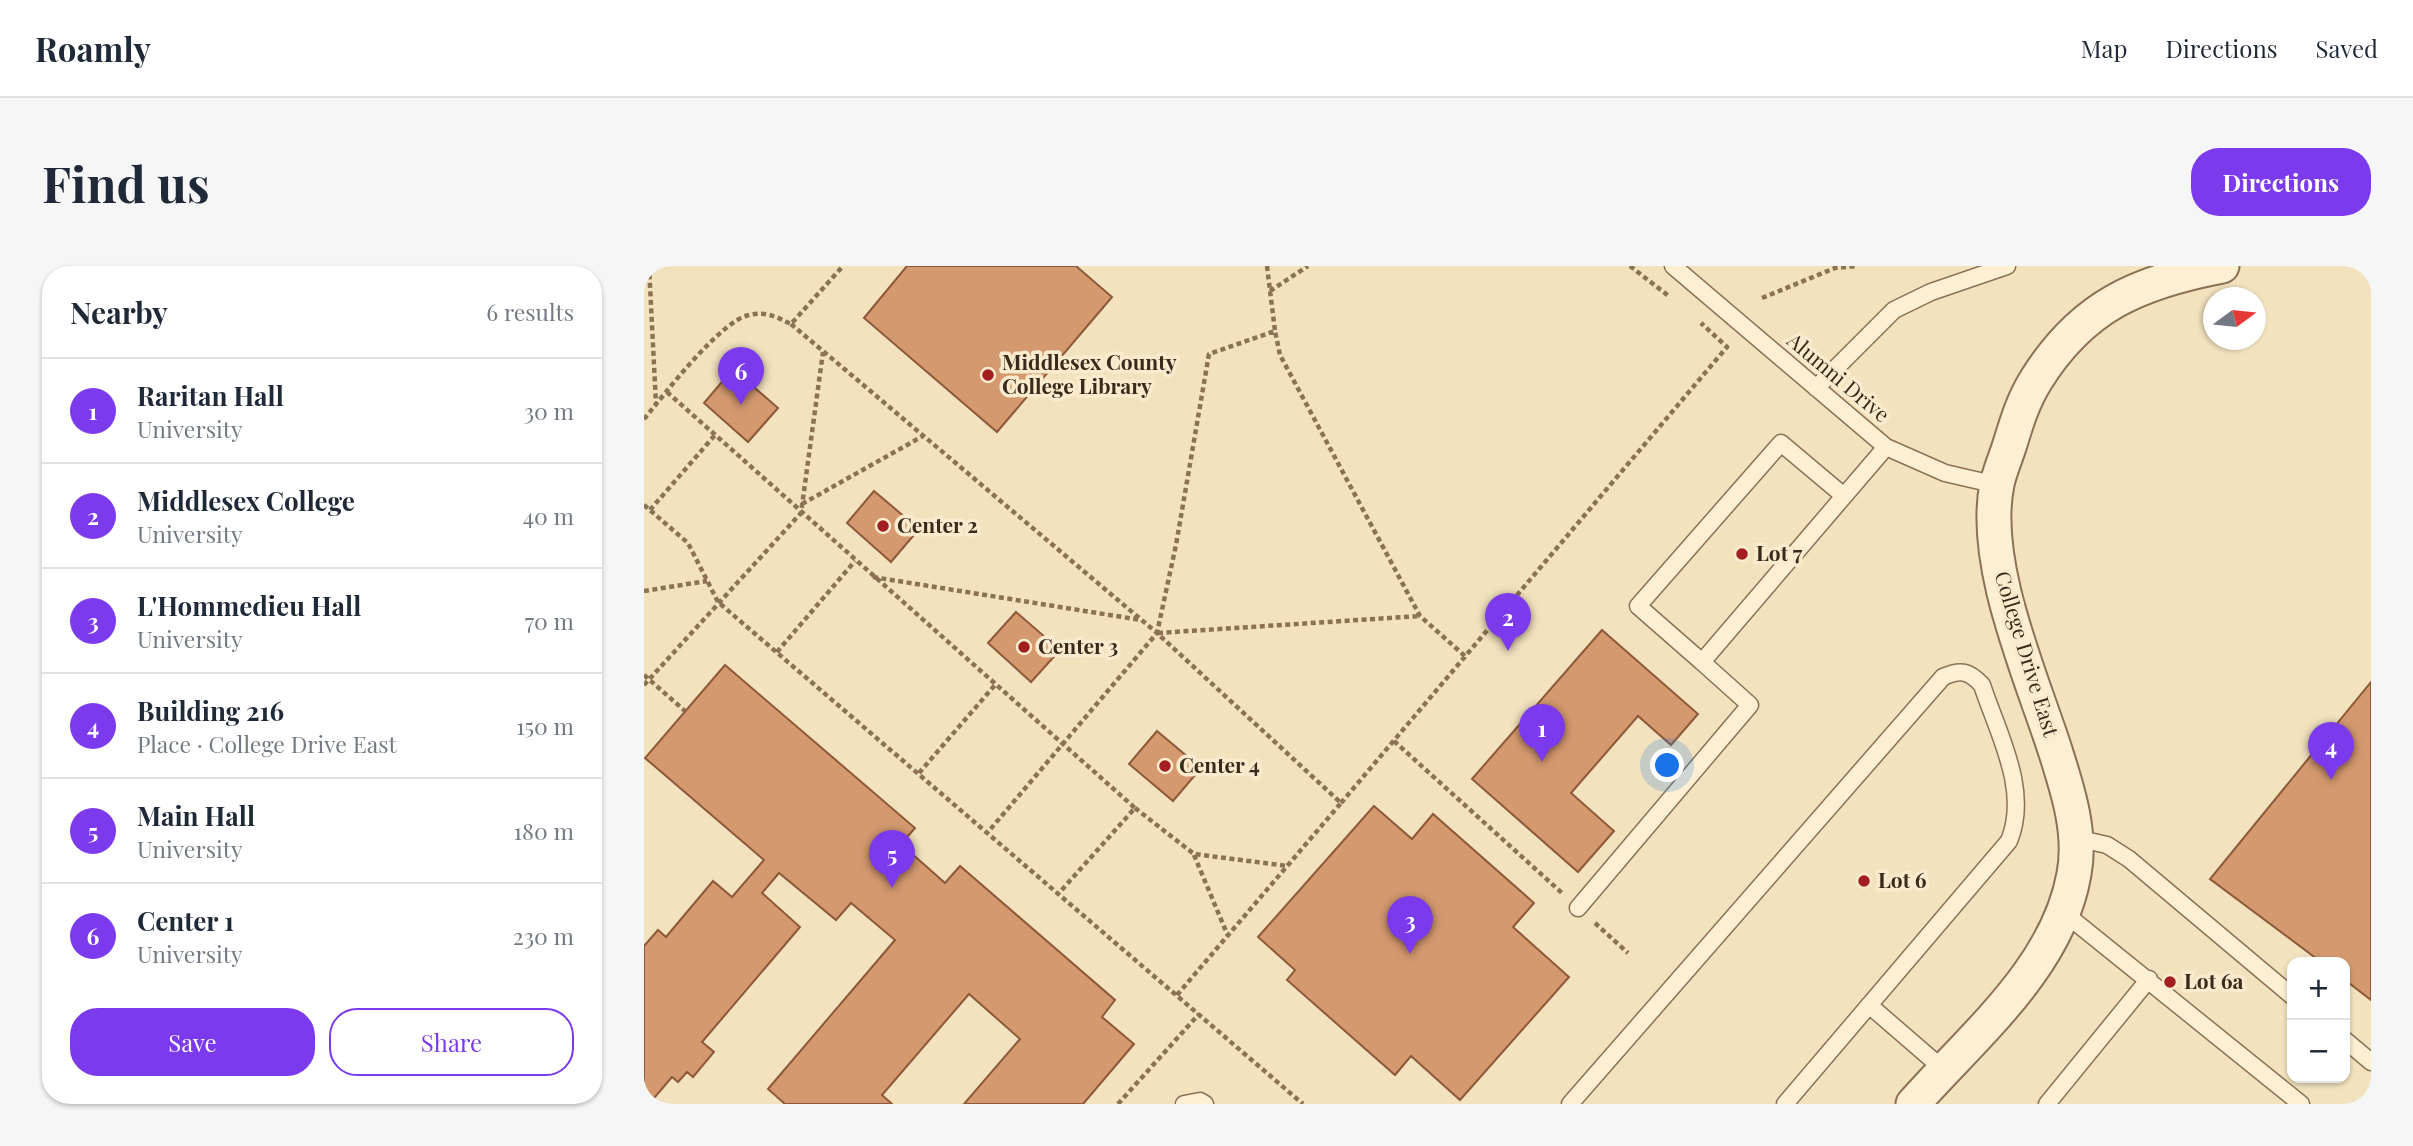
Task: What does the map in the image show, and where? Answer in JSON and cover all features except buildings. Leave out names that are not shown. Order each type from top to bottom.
[{"type":"street","name":"College Drive East","points":[[1913,1104],[2018,987],[2048,947],[2063,912],[2075,871],[2076,838],[2067,789],[2004,591],[1994,543],[1997,485],[2024,400],[2070,332],[2096,311],[2126,294],[2186,273],[2222,266]]},
{"type":"lane","name":"Alumni Drive","points":[[1672,266],[1886,447],[1945,473],[1997,485]]},
{"type":"lane","points":[[1816,388],[1894,310],[1931,292],[2007,266]]},
{"type":"lane","points":[[1578,908],[1750,705],[1638,606],[1781,443],[1844,496]]},
{"type":"lane","points":[[1702,663],[1886,447]]},
{"type":"lane","points":[[1570,1104],[1943,677],[1956,671],[1971,673],[1982,685],[2014,783],[2018,804],[2015,826],[2009,841],[1785,1104]]},
{"type":"lane","points":[[2076,838],[2107,845],[2129,859],[2287,992]]},
{"type":"lane","points":[[2063,912],[2301,1104]]},
{"type":"lane","points":[[2048,1104],[2149,979]]},
{"type":"lane","points":[[1869,1005],[1944,1069]]},
{"type":"lane","points":[[2350,1044],[2371,1062]]},
{"type":"lane","points":[[1184,1104],[1200,1101],[1205,1104]]},
{"type":"path","points":[[649,266],[656,404]]},
{"type":"path","points":[[791,324],[843,266]]},
{"type":"path","points":[[1267,266],[1280,355],[1297,389],[1420,616],[1466,657]]},
{"type":"path","points":[[1270,291],[1308,266]]},
{"type":"path","points":[[1630,266],[1672,298]]},
{"type":"path","points":[[1762,298],[1835,268],[1858,266]]},
{"type":"path","points":[[644,419],[722,332],[747,315],[771,314],[791,324],[1157,633],[1341,803]]},
{"type":"path","points":[[1177,995],[1727,347],[1692,315]]},
{"type":"path","points":[[988,832],[1157,633],[1176,545],[1209,354],[1275,331]]},
{"type":"path","points":[[644,685],[646,677],[801,513],[823,351]]},
{"type":"path","points":[[667,392],[1063,745],[1135,808],[1194,854],[1228,936]]},
{"type":"path","points":[[650,510],[715,435]]},
{"type":"path","points":[[802,504],[923,436]]},
{"type":"path","points":[[644,505],[688,543],[718,602],[1303,1104]]},
{"type":"path","points":[[777,652],[855,562]]},
{"type":"path","points":[[872,577],[1142,620]]},
{"type":"path","points":[[644,591],[707,581]]},
{"type":"path","points":[[1157,633],[1420,616]]},
{"type":"path","points":[[646,677],[685,711]]},
{"type":"path","points":[[919,773],[995,685]]},
{"type":"path","points":[[1394,741],[1628,953]]},
{"type":"path","points":[[1059,893],[1135,808]]},
{"type":"path","points":[[1194,854],[1288,866]]},
{"type":"path","points":[[1118,1104],[1199,1014]]},
{"type":"place","name":"Middlesex County College Library","points":[[988,375]]},
{"type":"place","name":"Center 1","points":[[741,405]]},
{"type":"place","name":"Center 2","points":[[883,526]]},
{"type":"place","name":"Lot 7","points":[[1742,554]]},
{"type":"place","name":"Center 3","points":[[1024,647]]},
{"type":"place","name":"Middlesex College","points":[[1508,651]]},
{"type":"place","name":"Raritan Hall","points":[[1542,762]]},
{"type":"place","name":"Center 4","points":[[1165,766]]},
{"type":"place","name":"Building 216","points":[[2331,780]]},
{"type":"place","name":"Lot 6","points":[[1864,881]]},
{"type":"place","name":"Main Hall","points":[[892,888]]},
{"type":"place","name":"L'Hommedieu Hall","points":[[1410,954]]},
{"type":"place","name":"Lot 6a","points":[[2170,982]]}]
